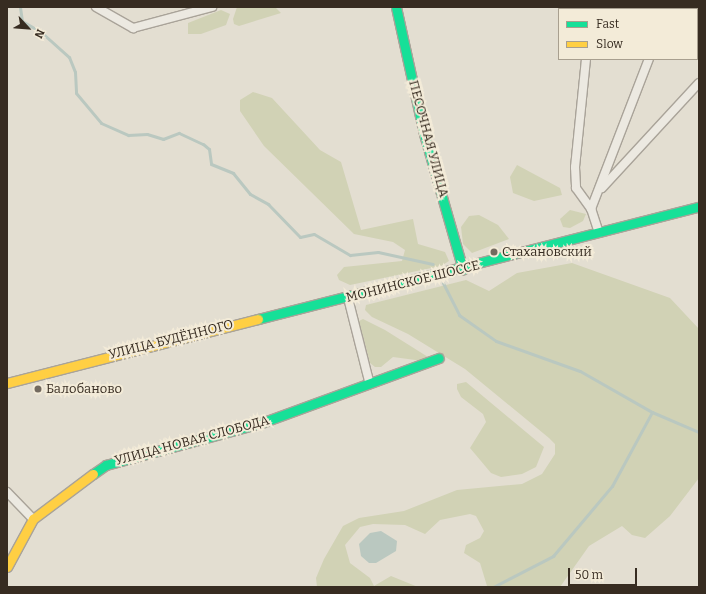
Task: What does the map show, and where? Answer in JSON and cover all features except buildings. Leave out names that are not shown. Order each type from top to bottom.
[{"type":"street","points":[[96,7],[133,28],[212,7]]},
{"type":"street","name":"ПЕСОЧНАЯ УЛИЦА","points":[[396,7],[424,134],[463,270]]},
{"type":"street","points":[[586,60],[574,167],[576,188],[591,209],[599,233]]},
{"type":"street","points":[[591,209],[600,191],[637,82],[648,60]]},
{"type":"street","points":[[600,191],[699,83]]},
{"type":"street","name":"МОНИНСКОЕ ШОССЕ","points":[[336,302],[699,207]]},
{"type":"street","points":[[348,298],[369,381]]},
{"type":"street","name":"УЛИЦА БУДЁННОГО","points":[[7,382],[133,348],[336,302]]},
{"type":"street","name":"УЛИЦА НОВАЯ СЛОБОДА","points":[[7,567],[33,519],[106,465],[121,458],[264,422],[369,381],[439,358]]},
{"type":"street","points":[[7,492],[33,519]]},
{"type":"green space","points":[[237,7],[275,7],[281,13],[239,26],[234,24],[233,19]]},
{"type":"green space","points":[[221,10],[230,14],[226,25],[201,34],[188,34],[188,23]]},
{"type":"green space","points":[[253,92],[272,98],[320,150],[341,162],[361,230],[413,219],[418,244],[445,252],[449,261],[441,266],[350,285],[339,280],[337,275],[344,267],[402,261],[405,250],[393,242],[354,234],[264,146],[240,111],[240,100]]},
{"type":"green space","points":[[517,165],[560,188],[562,195],[534,201],[513,193],[510,177]]},
{"type":"green space","points":[[570,210],[586,214],[583,221],[570,228],[563,227],[560,219]]},
{"type":"green space","points":[[479,215],[498,225],[509,239],[472,253],[463,244],[461,227],[469,216]]},
{"type":"green space","points":[[572,263],[670,298],[699,329],[699,478],[670,516],[645,538],[632,535],[622,526],[589,546],[560,587],[458,587],[487,586],[480,563],[464,553],[466,545],[480,538],[484,531],[476,516],[470,514],[440,520],[425,534],[405,525],[373,524],[360,527],[345,545],[350,563],[370,578],[374,586],[391,576],[418,587],[317,587],[316,578],[324,559],[343,526],[359,518],[404,511],[457,490],[522,484],[542,474],[555,454],[555,444],[549,438],[465,369],[408,334],[372,317],[365,310],[366,305],[466,280],[489,291],[517,273]]},
{"type":"green space","points":[[363,319],[385,330],[428,357],[423,361],[393,357],[381,367],[375,367],[370,363],[359,321]]},
{"type":"green space","points":[[466,382],[544,447],[536,467],[522,474],[501,477],[491,473],[470,448],[486,422],[483,414],[461,397],[457,389],[457,384]]},
{"type":"shaded area","points":[[381,531],[397,541],[396,551],[376,563],[369,563],[361,556],[359,544],[370,533]]},
{"type":"waterway","points":[[20,7],[22,21],[41,32],[69,57],[75,72],[76,93],[101,123],[128,135],[147,134],[163,139],[179,133],[203,144],[209,149],[211,164],[233,173],[250,194],[268,204],[300,237],[314,234],[350,255],[378,252],[433,264]]},
{"type":"waterway","points":[[443,283],[459,315],[496,341],[580,371],[652,412],[699,432]]},
{"type":"waterway","points":[[493,587],[553,556],[612,486],[652,412]]},
{"type":"traffic: fast","points":[[396,7],[424,134],[463,270]]},
{"type":"traffic: fast","points":[[258,319],[699,207]]},
{"type":"traffic: fast","points":[[93,474],[106,465],[264,422],[439,358]]},
{"type":"traffic: slow","points":[[7,383],[258,319]]},
{"type":"traffic: slow","points":[[7,567],[33,519],[93,474]]},
{"type":"place","name":"Стахановский","points":[[494,252]]},
{"type":"place","name":"Балобаново","points":[[38,389]]}]
